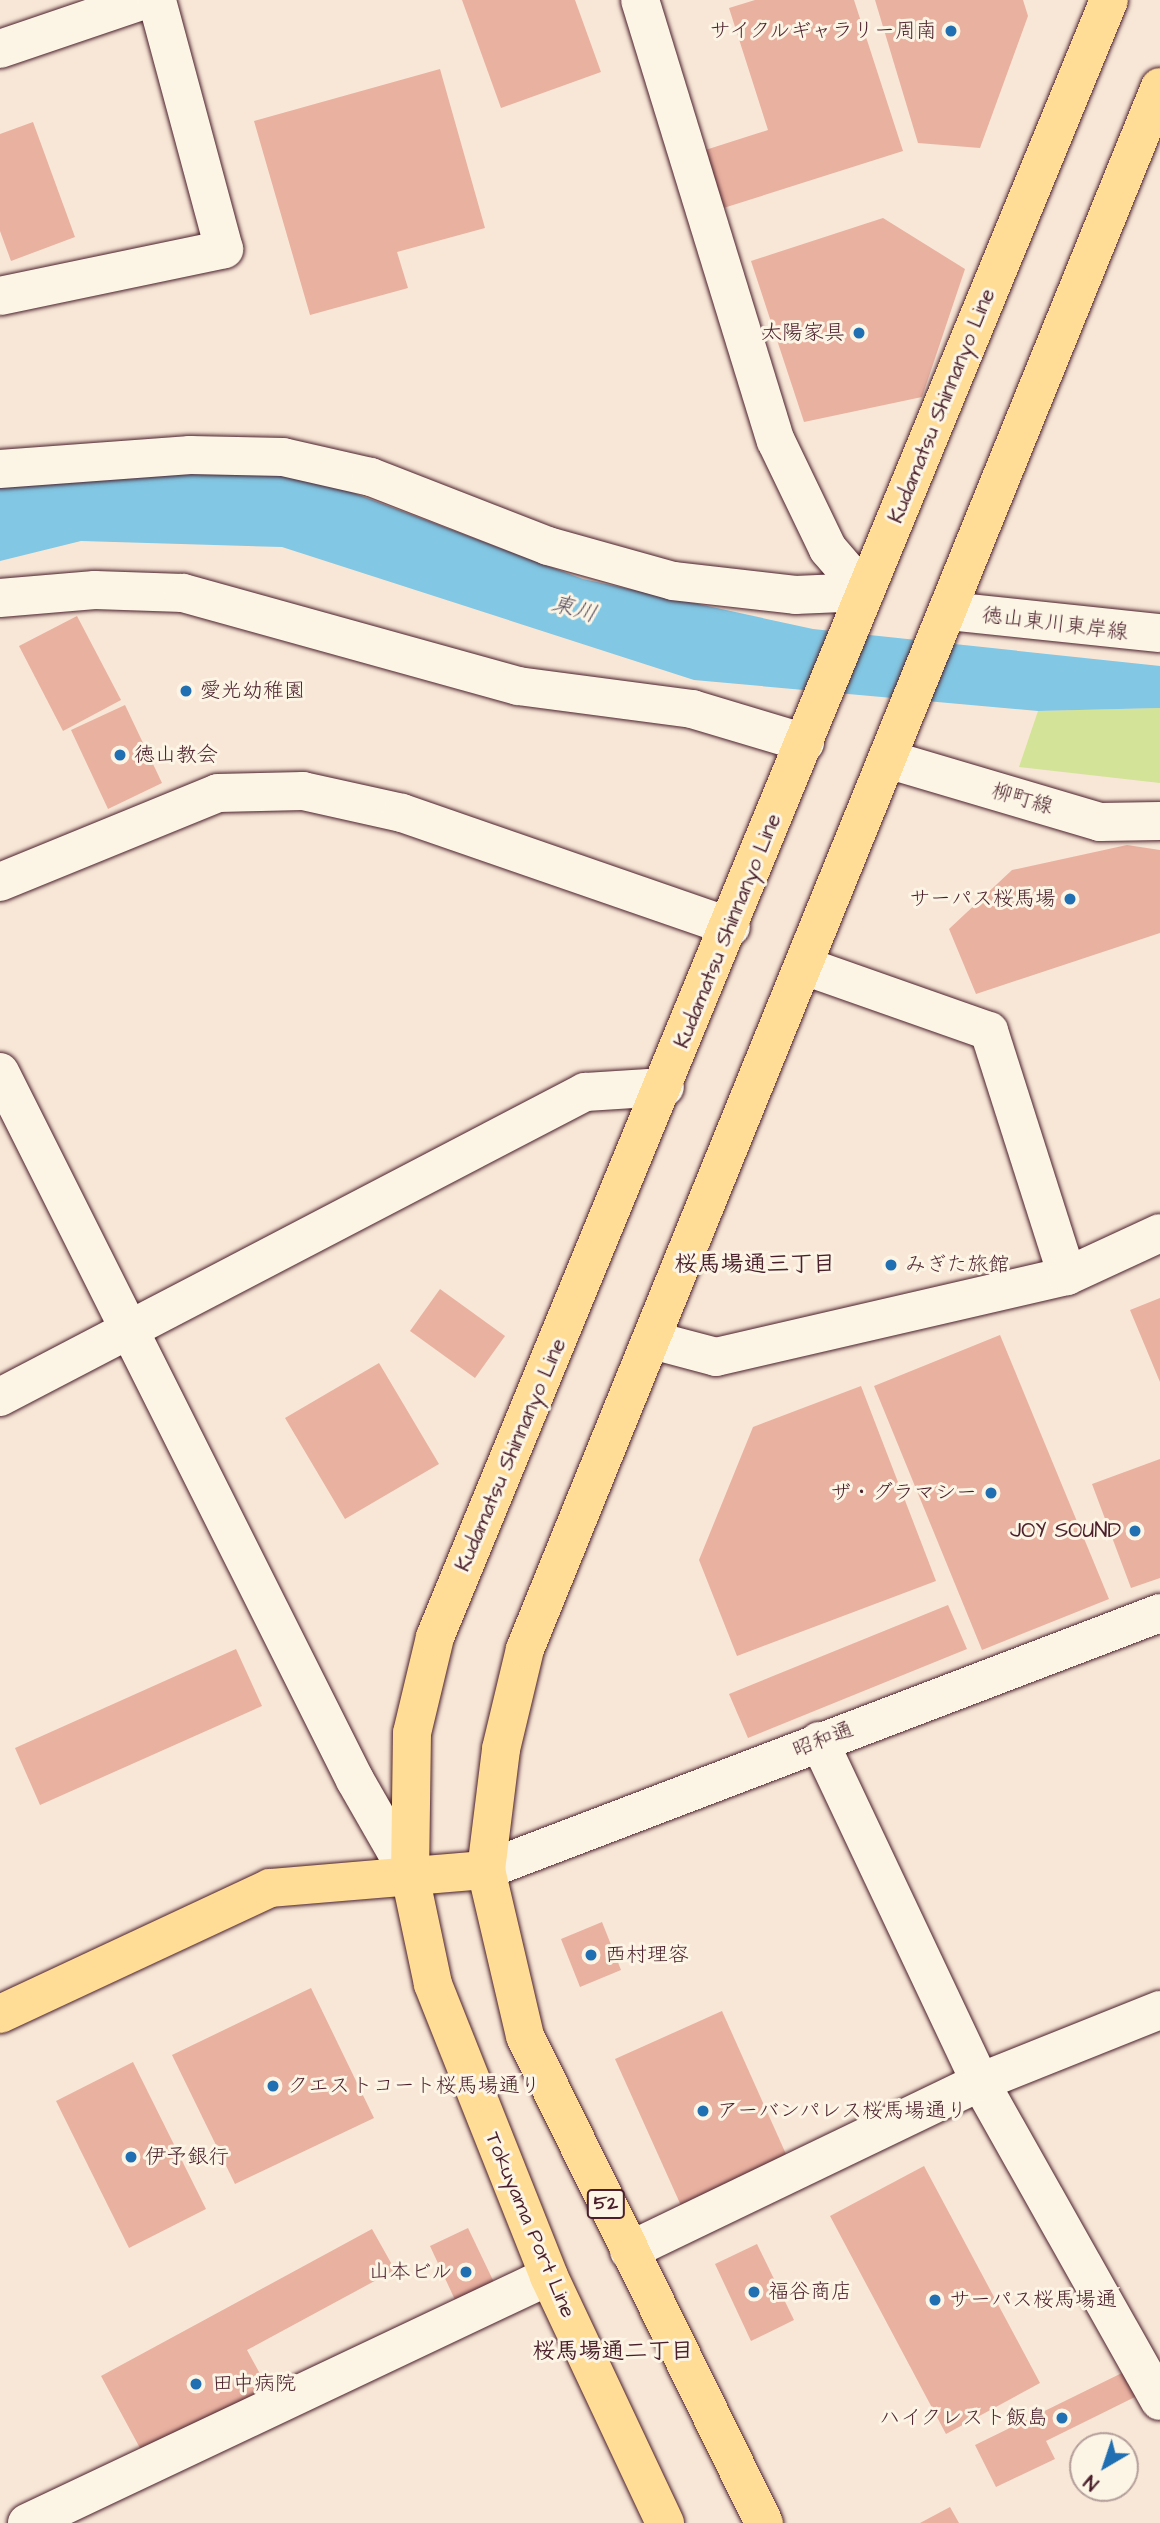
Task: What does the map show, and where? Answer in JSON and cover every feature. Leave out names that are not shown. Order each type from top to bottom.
[{"type":"main road","name":"Kudamatsu Shinnanyo Line","points":[[410,1876],[412,1733],[435,1637],[731,927],[1109,0]]},
{"type":"main road","points":[[0,2014],[270,1888],[486,1870],[501,1749],[525,1649],[807,967],[887,759],[1160,87]]},
{"type":"main road","name":"52","points":[[486,1870],[525,2036],[764,2523]]},
{"type":"main road","name":"Tokuyama Port Line","points":[[410,1876],[433,1983],[549,2276],[665,2523]]},
{"type":"street","points":[[0,49],[144,0]]},
{"type":"street","points":[[0,296],[224,249],[157,0]]},
{"type":"street","points":[[640,0],[776,441],[828,549],[866,592]]},
{"type":"street","points":[[0,469],[190,455],[283,457],[372,477],[548,546],[673,581],[795,595],[866,592]]},
{"type":"street","points":[[0,598],[96,590],[183,593],[518,686],[692,709],[806,743]]},
{"type":"street","name":"徳山東川東岸線","points":[[949,611],[1160,633]]},
{"type":"street","name":"柳町線","points":[[887,759],[1100,822],[1160,821]]},
{"type":"street","points":[[0,882],[218,793],[303,791],[402,813],[731,927]]},
{"type":"street","points":[[807,967],[989,1031],[1068,1276]]},
{"type":"street","points":[[0,1072],[355,1780],[410,1876]]},
{"type":"street","points":[[0,1397],[131,1332],[585,1092],[665,1087]]},
{"type":"street","points":[[652,1340],[716,1357],[1068,1276],[1160,1233]]},
{"type":"street","name":"昭和通","points":[[486,1870],[1160,1613]]},
{"type":"street","points":[[819,1741],[980,2082],[1160,2401]]},
{"type":"street","points":[[629,2251],[980,2082],[1160,2010]]},
{"type":"street","points":[[27,2523],[549,2276]]},
{"type":"green space","points":[[1160,708],[1160,783],[1019,767],[1038,711]]},
{"type":"water","name":"東川","points":[[86,464],[303,474],[583,579],[813,629],[1160,666],[1160,708],[1038,711],[694,680],[282,547],[81,541],[0,561],[0,478]]},
{"type":"building","points":[[462,0],[575,0],[601,72],[501,108]]},
{"type":"building","points":[[755,0],[854,0],[903,151],[714,211],[696,153],[768,130],[729,8]]},
{"type":"building","points":[[875,0],[1023,0],[1028,16],[980,148],[918,143]]},
{"type":"building","points":[[440,69],[485,228],[397,252],[408,288],[310,315],[254,121]]},
{"type":"building","points":[[33,122],[75,237],[11,261],[0,231],[0,134]]},
{"type":"building","name":"太陽家具","points":[[883,218],[965,269],[922,397],[804,422],[751,261]]},
{"type":"building","points":[[77,616],[121,700],[63,731],[19,646]]},
{"type":"building","points":[[125,705],[162,783],[108,809],[71,730]]},
{"type":"building","name":"サーパス桜馬場","points":[[1127,845],[1160,850],[1160,933],[976,994],[949,929],[1012,870]]},
{"type":"building","points":[[440,1289],[505,1336],[475,1378],[410,1331]]},
{"type":"building","points":[[1160,1298],[1160,1382],[1130,1310]]},
{"type":"building","name":"ザ・グラマシー","points":[[1000,1335],[1109,1599],[982,1650],[874,1386]]},
{"type":"building","points":[[379,1363],[439,1464],[345,1519],[285,1418]]},
{"type":"building","points":[[861,1386],[936,1581],[737,1656],[699,1560],[753,1427]]},
{"type":"building","name":"JOY SOUND","points":[[1160,1459],[1160,1578],[1131,1588],[1092,1484]]},
{"type":"building","points":[[948,1605],[967,1649],[748,1738],[729,1694]]},
{"type":"building","points":[[236,1649],[262,1706],[40,1805],[15,1748]]},
{"type":"building","name":"西村理容","points":[[602,1922],[621,1970],[580,1987],[561,1939]]},
{"type":"building","name":"クエストコート桜馬場通り","points":[[311,1988],[374,2118],[235,2184],[172,2055]]},
{"type":"building","name":"アーバンパレス桜馬場通り","points":[[722,2011],[790,2163],[683,2210],[615,2059]]},
{"type":"building","points":[[133,2062],[206,2209],[129,2248],[56,2101]]},
{"type":"building","name":"サーパス桜馬場通","points":[[924,2166],[1040,2383],[946,2434],[830,2216]]},
{"type":"building","name":"山本ビル","points":[[468,2228],[502,2299],[463,2317],[430,2246]]},
{"type":"building","points":[[372,2229],[395,2270],[247,2350],[271,2394],[147,2461],[101,2376]]},
{"type":"building","name":"福谷商店","points":[[757,2244],[794,2320],[751,2341],[715,2264]]},
{"type":"building","name":"ハイクレスト飯島","points":[[1128,2370],[1141,2394],[1046,2441],[1055,2459],[996,2487],[975,2445]]},
{"type":"building","points":[[950,2507],[959,2523],[920,2523]]},
{"type":"place","name":"サイクルギャラリー周南","points":[[951,31]]},
{"type":"place","name":"太陽家具","points":[[859,333]]},
{"type":"place","name":"愛光幼稚園","points":[[186,691]]},
{"type":"place","name":"徳山教会","points":[[120,755]]},
{"type":"place","name":"サーパス桜馬場","points":[[1070,899]]},
{"type":"place","name":"みぎた旅館","points":[[891,1265]]},
{"type":"place","name":"ザ・グラマシー","points":[[991,1493]]},
{"type":"place","name":"JOY SOUND","points":[[1135,1531]]},
{"type":"place","name":"西村理容","points":[[591,1955]]},
{"type":"place","name":"クエストコート桜馬場通り","points":[[273,2086]]},
{"type":"place","name":"アーバンパレス桜馬場通り","points":[[703,2111]]},
{"type":"place","name":"伊予銀行","points":[[131,2157]]},
{"type":"place","name":"山本ビル","points":[[466,2272]]},
{"type":"place","name":"福谷商店","points":[[754,2292]]},
{"type":"place","name":"サーパス桜馬場通","points":[[935,2300]]},
{"type":"place","name":"田中病院","points":[[196,2384]]},
{"type":"place","name":"ハイクレスト飯島","points":[[1062,2418]]},
{"type":"district","name":"桜馬場通三丁目","points":[[755,1264]]},
{"type":"district","name":"桜馬場通二丁目","points":[[613,2351]]}]
